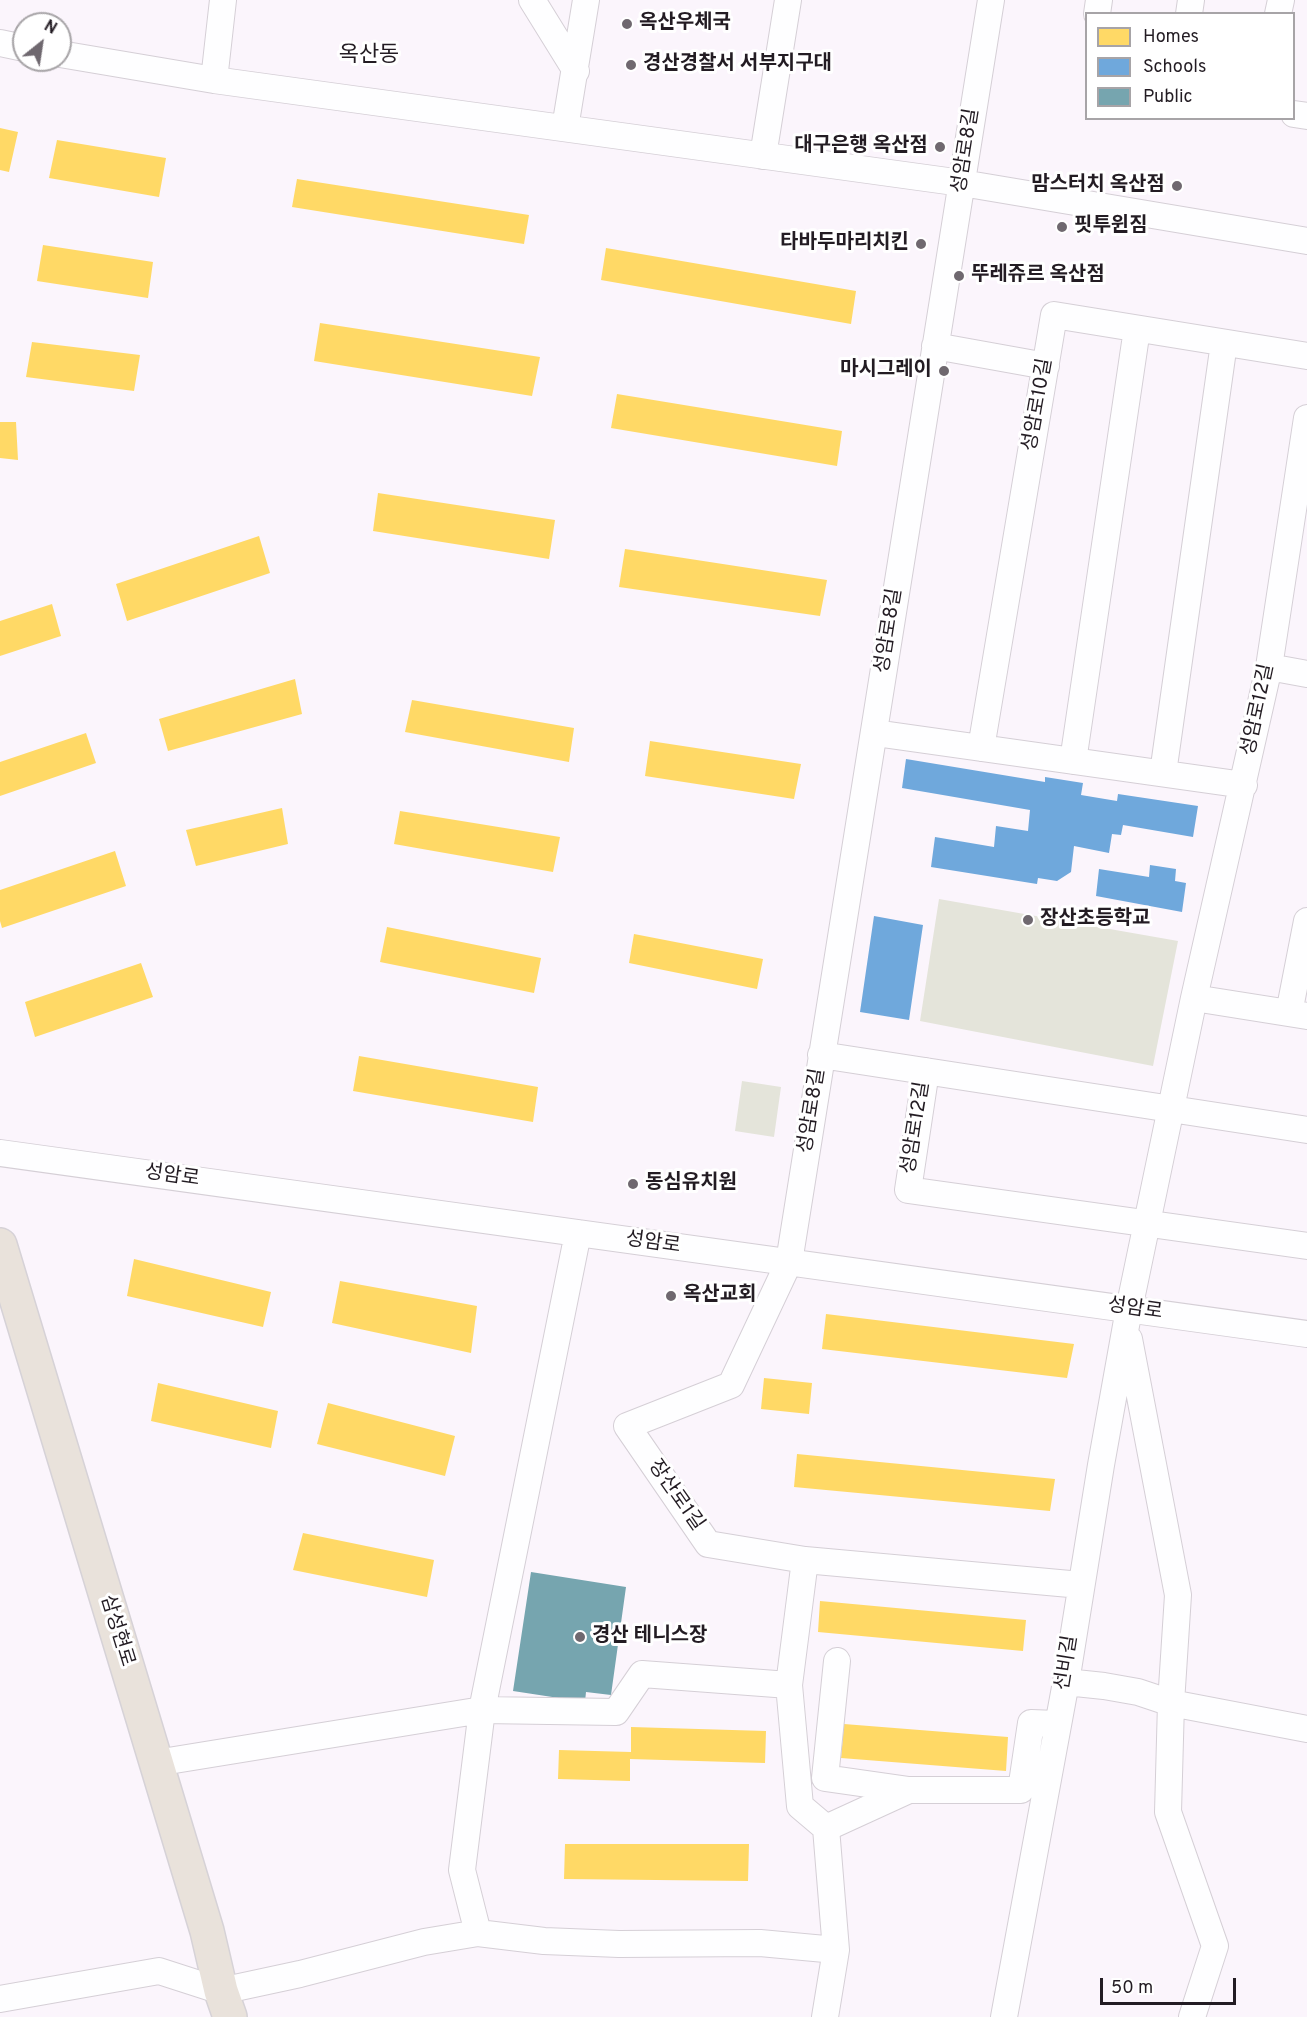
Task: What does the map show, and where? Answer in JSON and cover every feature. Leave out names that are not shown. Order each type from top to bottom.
[{"type":"main road","name":"삼성현로","points":[[0,1245],[207,1931],[226,2004]]},
{"type":"street","points":[[214,80],[223,0]]},
{"type":"street","points":[[532,0],[576,70]]},
{"type":"street","points":[[565,128],[586,0]]},
{"type":"street","points":[[763,156],[788,0]]},
{"type":"street","name":"성암로8길","points":[[627,1426],[731,1385],[789,1262],[991,0]]},
{"type":"street","points":[[72,56],[214,80],[962,183],[1307,241]]},
{"type":"street","name":"성암로10길","points":[[981,748],[1054,315],[1307,356]]},
{"type":"street","points":[[1073,761],[1137,329]]},
{"type":"street","points":[[1163,773],[1224,343]]},
{"type":"street","points":[[935,346],[1046,366]]},
{"type":"street","name":"성암로12길","points":[[1128,1317],[1194,998],[1269,667],[1307,418]]},
{"type":"street","points":[[1269,667],[1307,674]]},
{"type":"street","points":[[875,733],[1244,784]]},
{"type":"street","points":[[1194,998],[1298,1015],[1307,921]]},
{"type":"street","points":[[821,1055],[926,1071]]},
{"type":"street","name":"성암로12길","points":[[1307,1130],[926,1071],[908,1190],[1307,1246]]},
{"type":"street","name":"성암로","points":[[0,1153],[789,1262],[1128,1317],[1307,1334]]},
{"type":"street","points":[[478,1932],[462,1870],[482,1710],[578,1233]]},
{"type":"street","points":[[1128,1317],[1178,1595],[1171,1703],[1168,1812],[1215,1946],[1192,2017]]},
{"type":"street","name":"선비길","points":[[1004,2017],[1066,1682],[1128,1317]]},
{"type":"street","name":"장산로1길","points":[[627,1426],[708,1544],[805,1560],[1081,1585]]},
{"type":"street","points":[[805,1560],[789,1685],[800,1806],[826,1828],[836,1950],[825,2017]]},
{"type":"street","points":[[837,1661],[825,1778],[909,1790],[1021,1790],[1031,1723],[1057,1724]]},
{"type":"street","points":[[156,1763],[482,1710],[616,1712],[642,1674],[789,1685]]},
{"type":"street","points":[[1066,1682],[1138,1692],[1171,1703],[1307,1729]]},
{"type":"street","points":[[826,1828],[909,1790]]},
{"type":"street","points":[[0,1999],[159,1971],[226,2004],[300,1974],[424,1942],[478,1932],[544,1941],[619,1944],[760,1943],[836,1950]]},
{"type":"shaded area","points":[[939,899],[1178,941],[1153,1066],[920,1021]]},
{"type":"shaded area","points":[[742,1081],[781,1087],[774,1137],[735,1131]]},
{"type":"building: Homes","points":[[0,128],[18,132],[9,172],[0,170]]},
{"type":"building: Homes","points":[[57,140],[166,158],[159,197],[49,178]]},
{"type":"building: Homes","points":[[297,179],[529,215],[524,244],[292,207]]},
{"type":"building: Homes","points":[[43,245],[153,262],[148,298],[37,281]]},
{"type":"building: Homes","points":[[606,248],[856,291],[851,324],[601,280]]},
{"type":"building: Homes","points":[[320,323],[540,357],[532,396],[314,361]]},
{"type":"building: Homes","points":[[32,342],[140,355],[134,391],[26,377]]},
{"type":"building: Homes","points":[[617,394],[842,431],[837,466],[611,428]]},
{"type":"building: Homes","points":[[0,422],[16,422],[18,460],[0,458]]},
{"type":"building: Homes","points":[[378,493],[555,520],[549,559],[373,531]]},
{"type":"building: Homes","points":[[259,536],[270,573],[127,621],[116,584]]},
{"type":"building: Homes","points":[[625,549],[827,580],[820,616],[619,587]]},
{"type":"building: Homes","points":[[52,604],[61,636],[0,656],[0,621]]},
{"type":"building: Homes","points":[[295,679],[302,714],[168,751],[159,719]]},
{"type":"building: Homes","points":[[412,700],[574,728],[569,762],[405,732]]},
{"type":"building: Homes","points":[[86,733],[96,763],[0,796],[0,762]]},
{"type":"building: Homes","points":[[650,741],[801,764],[794,799],[645,776]]},
{"type":"building: Homes","points":[[282,808],[288,844],[196,866],[186,830]]},
{"type":"building: Homes","points":[[400,811],[560,837],[553,872],[394,844]]},
{"type":"building: Homes","points":[[115,851],[126,886],[2,928],[0,890]]},
{"type":"building: Homes","points":[[387,927],[541,958],[534,993],[380,962]]},
{"type":"building: Homes","points":[[634,934],[763,959],[757,989],[629,963]]},
{"type":"building: Homes","points":[[141,963],[153,997],[35,1037],[25,1002]]},
{"type":"building: Homes","points":[[359,1056],[538,1087],[533,1122],[353,1091]]},
{"type":"building: Homes","points":[[134,1259],[271,1292],[263,1327],[127,1296]]},
{"type":"building: Homes","points":[[340,1281],[477,1306],[471,1353],[332,1323]]},
{"type":"building: Homes","points":[[826,1314],[1074,1344],[1067,1378],[822,1349]]},
{"type":"building: Homes","points":[[764,1378],[812,1383],[809,1414],[761,1409]]},
{"type":"building: Homes","points":[[158,1383],[278,1411],[271,1448],[151,1421]]},
{"type":"building: Homes","points":[[328,1403],[455,1436],[445,1476],[317,1444]]},
{"type":"building: Homes","points":[[797,1454],[1055,1479],[1050,1511],[794,1487]]},
{"type":"building: Homes","points":[[303,1533],[434,1560],[427,1597],[293,1570]]},
{"type":"building: Homes","points":[[820,1601],[1026,1620],[1023,1651],[818,1632]]},
{"type":"building: Homes","points":[[844,1724],[1008,1737],[1006,1771],[841,1758]]},
{"type":"building: Homes","points":[[631,1727],[766,1731],[765,1763],[630,1759],[630,1781],[558,1779],[559,1750],[631,1752]]},
{"type":"building: Homes","points":[[565,1844],[749,1844],[748,1881],[564,1879]]},
{"type":"building: Schools","points":[[906,759],[1045,782],[1045,777],[1083,783],[1081,795],[1117,801],[1118,794],[1198,806],[1193,837],[1123,825],[1121,835],[1112,834],[1109,853],[1074,846],[1071,872],[1057,881],[1038,878],[1037,884],[931,867],[935,837],[994,847],[996,826],[1028,831],[1030,810],[902,788]]},
{"type":"building: Schools","points":[[1150,865],[1176,869],[1175,881],[1186,883],[1182,912],[1096,896],[1099,869],[1149,877]]},
{"type":"building: Schools","points":[[874,916],[923,925],[909,1020],[860,1012]]},
{"type":"building: Public","points":[[531,1572],[626,1587],[611,1695],[586,1692],[585,1702],[513,1691]]},
{"type":"place","name":"옥산우체국","points":[[627,24]]},
{"type":"place","name":"경산경찰서 서부지구대","points":[[631,65]]},
{"type":"place","name":"대구은행 옥산점","points":[[940,147]]},
{"type":"place","name":"맘스터치 옥산점","points":[[1177,186]]},
{"type":"place","name":"핏투윈짐","points":[[1062,227]]},
{"type":"place","name":"타바두마리치킨","points":[[921,244]]},
{"type":"place","name":"뚜레쥬르 옥산점","points":[[959,276]]},
{"type":"place","name":"마시그레이","points":[[944,371]]},
{"type":"place","name":"장산초등학교","points":[[1028,920]]},
{"type":"place","name":"동심유치원","points":[[633,1184]]},
{"type":"place","name":"옥산교회","points":[[671,1296]]},
{"type":"place","name":"경산 테니스장","points":[[580,1637]]},
{"type":"district","name":"옥산동","points":[[369,57]]}]
